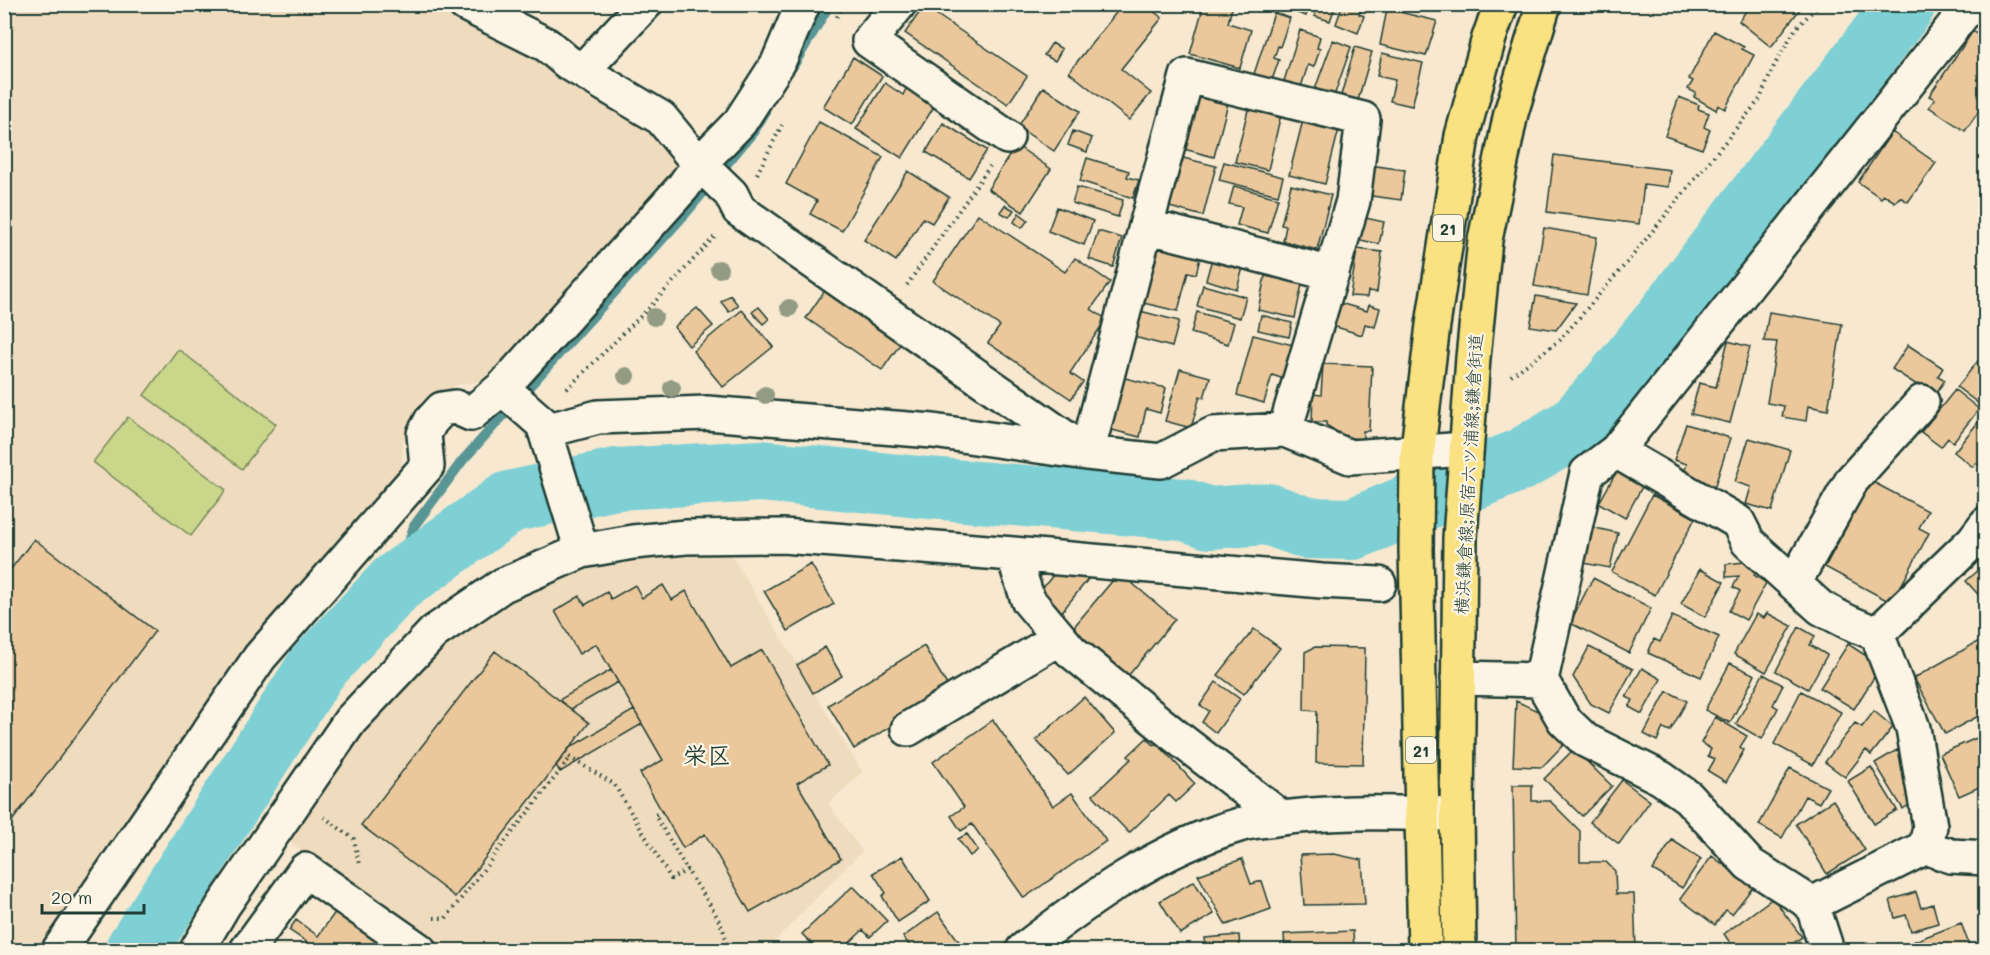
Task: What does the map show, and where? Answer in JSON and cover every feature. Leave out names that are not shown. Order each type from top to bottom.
[{"type":"main road","name":"21","points":[[1425,951],[1416,550],[1418,454],[1433,325],[1462,136],[1489,38],[1502,4]]},
{"type":"main road","name":"横浜鎌倉線;原宿六ツ浦線;鎌倉街道","points":[[1459,951],[1458,678],[1460,538],[1466,449],[1485,240],[1511,114],[1544,4]]},
{"type":"street","points":[[465,4],[547,45],[567,62],[661,118],[731,194],[739,210],[1087,453]]},
{"type":"street","points":[[582,71],[645,4]]},
{"type":"street","points":[[59,951],[260,657],[427,466],[424,434],[431,421],[441,409],[456,407],[471,414],[502,388],[683,187],[740,122],[778,63],[802,4]]},
{"type":"street","points":[[899,4],[869,41],[1007,137]]},
{"type":"street","points":[[1824,951],[1825,944],[1812,904],[1749,864],[1688,797],[1661,778],[1585,740],[1564,720],[1541,680],[1587,473],[1616,451],[1971,4]]},
{"type":"street","points":[[1087,453],[1187,76],[1363,119],[1353,201],[1285,430]]},
{"type":"street","points":[[1146,226],[1332,274]]},
{"type":"street","points":[[502,388],[543,424],[582,551]]},
{"type":"street","points":[[1794,583],[1852,480],[1922,402]]},
{"type":"street","points":[[545,431],[598,417],[707,413],[933,431],[1161,461],[1213,434],[1285,430],[1350,457],[1466,449]]},
{"type":"street","points":[[1616,451],[1738,522],[1748,542],[1821,608],[1877,634],[1913,728],[1930,826],[1926,847]]},
{"type":"street","points":[[1877,634],[1973,541],[1986,524]]},
{"type":"street","points":[[198,951],[223,906],[350,721],[426,640],[434,632],[503,585],[582,551],[633,542],[686,537],[783,536],[1379,584]]},
{"type":"street","points":[[1013,554],[1028,600],[1071,651],[1282,818]]},
{"type":"street","points":[[908,729],[1059,638]]},
{"type":"street","points":[[1458,678],[1541,680]]},
{"type":"street","points":[[1023,951],[1089,901],[1123,879],[1184,844],[1241,824],[1309,814],[1457,814]]},
{"type":"street","points":[[1812,904],[1926,847],[1951,856],[1986,858]]},
{"type":"street","points":[[247,951],[305,870],[419,951]]},
{"type":"path","points":[[1511,376],[1560,340],[1629,260],[1760,99],[1774,66],[1796,28],[1820,4]]},
{"type":"path","points":[[887,313],[994,160],[1007,137]]},
{"type":"path","points":[[564,754],[614,784],[671,879],[687,870]]},
{"type":"path","points":[[426,912],[436,919],[447,918],[570,758]]},
{"type":"path","points":[[662,811],[655,815],[724,930],[728,943],[727,951]]},
{"type":"path","points":[[321,814],[354,839],[357,864],[367,871]]},
{"type":"shaded area","points":[[5,5],[449,5],[456,12],[541,54],[655,126],[687,167],[485,381],[459,384],[433,396],[411,416],[403,442],[401,477],[47,950],[5,950]]},
{"type":"shaded area","points":[[730,553],[862,772],[828,804],[862,851],[766,950],[440,950],[283,837],[360,728],[438,642],[566,566]]},
{"type":"green space","points":[[178,349],[276,424],[242,469],[144,395]]},
{"type":"green space","points":[[128,417],[226,490],[191,536],[93,462]]},
{"type":"building","points":[[1123,4],[1145,4],[1162,18],[1121,69],[1151,93],[1129,120],[1069,72]]},
{"type":"building","points":[[1204,4],[1233,4],[1228,23],[1251,30],[1240,68],[1190,54]]},
{"type":"building","points":[[1294,4],[1310,4],[1306,16],[1292,11]]},
{"type":"building","points":[[1319,4],[1336,4],[1330,21],[1314,16]]},
{"type":"building","points":[[1343,4],[1355,4],[1362,7],[1359,14],[1364,16],[1358,33],[1336,24]]},
{"type":"building","points":[[1751,4],[1804,4],[1771,47],[1739,21]]},
{"type":"building","points":[[924,6],[1027,76],[1008,104],[905,33]]},
{"type":"building","points":[[1387,9],[1437,21],[1426,56],[1380,45]]},
{"type":"building","points":[[1274,13],[1290,18],[1274,58],[1279,60],[1272,80],[1254,74]]},
{"type":"building","points":[[1300,30],[1320,37],[1317,48],[1320,49],[1314,67],[1308,65],[1301,87],[1284,81]]},
{"type":"building","points":[[1714,31],[1754,55],[1725,109],[1718,105],[1716,110],[1694,97],[1696,93],[1688,89],[1693,81],[1689,79]]},
{"type":"building","points":[[1973,31],[1986,39],[1986,101],[1965,131],[1929,107],[1935,99],[1929,96]]},
{"type":"building","points":[[1333,40],[1351,47],[1334,96],[1315,89]]},
{"type":"building","points":[[1052,43],[1062,49],[1055,61],[1044,55]]},
{"type":"building","points":[[1355,47],[1372,52],[1358,100],[1341,95]]},
{"type":"building","points":[[1382,53],[1423,63],[1412,106],[1390,101],[1395,80],[1377,76]]},
{"type":"building","points":[[853,57],[882,76],[852,125],[823,107]]},
{"type":"building","points":[[885,83],[903,95],[907,87],[935,105],[902,158],[856,129]]},
{"type":"building","points":[[1043,87],[1080,111],[1054,151],[1018,127]]},
{"type":"building","points":[[1193,94],[1228,103],[1214,157],[1180,148]]},
{"type":"building","points":[[1679,97],[1699,105],[1698,109],[1709,113],[1704,127],[1710,130],[1702,149],[1665,136]]},
{"type":"building","points":[[1249,106],[1281,114],[1268,170],[1235,162]]},
{"type":"building","points":[[1303,120],[1339,129],[1325,184],[1289,175]]},
{"type":"building","points":[[819,122],[883,157],[842,231],[810,214],[817,201],[786,184]]},
{"type":"building","points":[[943,123],[987,150],[969,178],[926,152]]},
{"type":"building","points":[[1073,131],[1092,138],[1087,152],[1068,145]]},
{"type":"building","points":[[1892,132],[1936,163],[1908,202],[1900,197],[1895,202],[1884,195],[1881,198],[1858,182]]},
{"type":"building","points":[[1016,145],[1051,169],[1023,212],[988,189]]},
{"type":"building","points":[[1554,155],[1670,170],[1668,187],[1644,184],[1639,224],[1547,212]]},
{"type":"building","points":[[1175,156],[1216,166],[1203,216],[1162,205]]},
{"type":"building","points":[[1087,158],[1129,171],[1127,177],[1139,180],[1133,198],[1080,181]]},
{"type":"building","points":[[1224,162],[1283,177],[1278,195],[1219,180]]},
{"type":"building","points":[[1369,165],[1405,170],[1401,200],[1365,195]]},
{"type":"building","points":[[908,171],[949,197],[932,223],[923,218],[896,261],[864,240]]},
{"type":"building","points":[[1291,185],[1331,195],[1317,250],[1283,241],[1286,226],[1281,225]]},
{"type":"building","points":[[1234,186],[1278,198],[1268,233],[1237,225],[1242,207],[1229,204]]},
{"type":"building","points":[[1077,187],[1123,200],[1118,217],[1072,203]]},
{"type":"building","points":[[1005,205],[1014,210],[1009,217],[1000,212]]},
{"type":"building","points":[[1057,207],[1093,221],[1084,245],[1048,231]]},
{"type":"building","points":[[1019,213],[1028,220],[1022,228],[1014,222]]},
{"type":"building","points":[[978,214],[1065,272],[1075,258],[1110,282],[1091,309],[1106,319],[1070,373],[1083,382],[1071,399],[988,343],[1000,326],[933,281]]},
{"type":"building","points":[[1361,217],[1384,222],[1379,244],[1356,239]]},
{"type":"building","points":[[1544,228],[1597,237],[1587,295],[1534,286]]},
{"type":"building","points":[[1098,231],[1122,238],[1113,267],[1089,259]]},
{"type":"building","points":[[1154,242],[1201,254],[1196,274],[1188,272],[1178,311],[1139,302]]},
{"type":"building","points":[[1357,249],[1382,252],[1377,292],[1368,291],[1367,297],[1350,296]]},
{"type":"building","points":[[1213,255],[1244,264],[1237,289],[1206,280]]},
{"type":"building","points":[[1265,276],[1302,284],[1295,318],[1258,310]]},
{"type":"building","points":[[1203,285],[1246,297],[1240,318],[1197,306]]},
{"type":"building","points":[[825,290],[901,343],[882,370],[806,318]]},
{"type":"building","points":[[730,295],[738,305],[729,312],[721,302]]},
{"type":"building","points":[[1536,296],[1576,303],[1556,330],[1530,326]]},
{"type":"building","points":[[1340,303],[1367,311],[1369,305],[1380,308],[1375,327],[1365,324],[1362,335],[1333,326]]},
{"type":"building","points":[[759,307],[769,319],[763,324],[752,312]]},
{"type":"building","points":[[697,308],[713,326],[689,346],[674,327]]},
{"type":"building","points":[[742,310],[773,347],[723,387],[693,351]]},
{"type":"building","points":[[1140,311],[1179,321],[1172,347],[1134,337]]},
{"type":"building","points":[[1197,312],[1234,323],[1228,344],[1191,333]]},
{"type":"building","points":[[1769,312],[1842,324],[1828,410],[1808,406],[1806,421],[1782,417],[1784,406],[1767,403],[1777,342],[1764,341]]},
{"type":"building","points":[[1261,315],[1292,323],[1289,337],[1258,330]]},
{"type":"building","points":[[1253,335],[1293,345],[1284,379],[1272,375],[1264,403],[1237,395]]},
{"type":"building","points":[[1728,341],[1750,347],[1730,423],[1691,414],[1699,383],[1716,387]]},
{"type":"building","points":[[1908,345],[1943,368],[1938,376],[1945,380],[1934,396],[1892,369]]},
{"type":"building","points":[[1986,351],[1986,404],[1983,407],[1957,387]]},
{"type":"building","points":[[1323,364],[1372,366],[1369,431],[1363,431],[1363,439],[1347,438],[1326,425],[1326,422],[1312,422],[1313,394],[1321,395]]},
{"type":"building","points":[[1180,369],[1210,377],[1204,398],[1200,396],[1191,428],[1165,421]]},
{"type":"building","points":[[1121,377],[1166,388],[1160,413],[1146,409],[1140,437],[1108,429]]},
{"type":"building","points":[[1955,390],[1979,409],[1953,442],[1948,438],[1941,447],[1921,432]]},
{"type":"building","points":[[1979,421],[1986,426],[1986,470],[1976,463],[1973,467],[1954,452]]},
{"type":"building","points":[[1686,424],[1730,438],[1714,489],[1682,478],[1687,464],[1674,460]]},
{"type":"building","points":[[1749,438],[1790,450],[1772,511],[1746,504],[1751,487],[1735,482]]},
{"type":"building","points":[[1617,471],[1643,485],[1625,518],[1599,503]]},
{"type":"building","points":[[1871,481],[1928,511],[1919,528],[1929,533],[1892,603],[1825,567]]},
{"type":"building","points":[[1652,495],[1695,518],[1655,595],[1612,572]]},
{"type":"building","points":[[1591,527],[1618,533],[1610,568],[1583,563]]},
{"type":"building","points":[[34,539],[155,631],[6,829],[4,827],[4,578]]},
{"type":"building","points":[[1745,562],[1757,569],[1754,575],[1766,583],[1746,620],[1729,611],[1740,591],[1733,587],[1739,576],[1726,577],[1726,564]]},
{"type":"building","points":[[811,564],[834,604],[788,631],[764,591]]},
{"type":"building","points":[[1986,564],[1986,603],[1966,581]]},
{"type":"building","points":[[1700,569],[1724,582],[1705,617],[1681,604]]},
{"type":"building","points":[[1054,574],[1089,578],[1060,614],[1037,595]]},
{"type":"building","points":[[1126,578],[1175,619],[1128,676],[1072,629],[1114,579]]},
{"type":"building","points":[[1593,578],[1651,608],[1629,653],[1570,623]]},
{"type":"building","points":[[635,585],[642,598],[663,585],[672,600],[686,591],[731,668],[762,650],[828,765],[797,783],[841,859],[750,912],[705,834],[683,848],[640,773],[663,760],[596,644],[579,654],[555,611],[580,596],[585,605],[607,592],[611,599]]},
{"type":"building","points":[[1767,613],[1792,626],[1766,672],[1734,654],[1756,614],[1764,618]]},
{"type":"building","points":[[1672,616],[1719,637],[1701,677],[1648,653],[1654,639],[1660,642]]},
{"type":"building","points":[[1799,627],[1815,636],[1810,645],[1827,655],[1808,689],[1776,671]]},
{"type":"building","points":[[1254,629],[1280,648],[1244,694],[1218,675]]},
{"type":"building","points":[[1979,641],[1986,653],[1986,712],[1945,734],[1914,678]]},
{"type":"building","points":[[1848,644],[1874,661],[1871,666],[1878,671],[1854,709],[1820,688]]},
{"type":"building","points":[[924,646],[950,690],[854,749],[828,705]]},
{"type":"building","points":[[825,647],[842,676],[813,693],[797,665]]},
{"type":"building","points":[[1315,647],[1365,648],[1363,764],[1316,763],[1317,711],[1304,710],[1305,652]]},
{"type":"building","points":[[1589,647],[1633,669],[1609,713],[1591,704],[1573,677]]},
{"type":"building","points":[[495,651],[589,723],[455,897],[361,825]]},
{"type":"building","points":[[1730,663],[1755,675],[1730,723],[1705,710]]},
{"type":"building","points":[[1642,668],[1661,679],[1642,714],[1629,707],[1633,700],[1626,697]]},
{"type":"building","points":[[611,670],[618,682],[571,709],[559,700]]},
{"type":"building","points":[[1763,674],[1783,685],[1773,705],[1778,708],[1762,739],[1736,724]]},
{"type":"building","points":[[1216,682],[1240,699],[1216,733],[1202,722],[1209,711],[1200,705]]},
{"type":"building","points":[[1667,691],[1687,701],[1670,731],[1663,728],[1657,741],[1644,734]]},
{"type":"building","points":[[1801,691],[1841,712],[1813,765],[1774,744]]},
{"type":"building","points":[[1084,697],[1115,733],[1068,775],[1036,740]]},
{"type":"building","points":[[1516,701],[1540,712],[1567,741],[1542,767],[1513,766]]},
{"type":"building","points":[[634,710],[642,724],[560,772],[556,765],[569,748]]},
{"type":"building","points":[[1874,711],[1893,727],[1871,755],[1866,750],[1845,777],[1825,762],[1855,723],[1862,727]]},
{"type":"building","points":[[1715,717],[1747,736],[1740,747],[1744,750],[1726,782],[1708,771],[1715,759],[1708,756],[1711,749],[1701,743]]},
{"type":"building","points":[[993,720],[1053,806],[1072,793],[1106,841],[1024,898],[972,824],[961,831],[951,816],[964,807],[933,762]]},
{"type":"building","points":[[1986,734],[1986,784],[1959,796],[1940,754]]},
{"type":"building","points":[[1147,738],[1154,745],[1157,743],[1195,784],[1176,802],[1169,795],[1129,833],[1093,795],[1131,759],[1128,756]]},
{"type":"building","points":[[1574,749],[1612,786],[1582,816],[1544,779]]},
{"type":"building","points":[[1897,750],[1914,779],[1904,785],[1914,801],[1903,809],[1875,763]]},
{"type":"building","points":[[1871,767],[1897,810],[1874,824],[1848,781]]},
{"type":"building","points":[[1790,768],[1828,788],[1819,803],[1805,796],[1782,838],[1759,825]]},
{"type":"building","points":[[1622,780],[1650,801],[1619,844],[1590,822]]},
{"type":"building","points":[[1513,785],[1532,785],[1532,801],[1550,801],[1580,831],[1580,862],[1606,862],[1615,871],[1616,894],[1634,894],[1636,950],[1516,950]]},
{"type":"building","points":[[1833,800],[1865,850],[1827,874],[1796,824]]},
{"type":"building","points":[[967,834],[978,850],[970,856],[958,839]]},
{"type":"building","points":[[1672,840],[1701,859],[1682,888],[1653,870]]},
{"type":"building","points":[[1334,854],[1362,860],[1365,904],[1304,905],[1300,855]]},
{"type":"building","points":[[902,856],[930,901],[898,922],[882,896],[886,893],[873,873]]},
{"type":"building","points":[[1712,856],[1753,887],[1732,914],[1726,910],[1715,925],[1680,899]]},
{"type":"building","points":[[1242,859],[1251,884],[1262,881],[1271,909],[1226,925],[1198,875]]},
{"type":"building","points":[[1194,881],[1214,914],[1180,934],[1160,901]]},
{"type":"building","points":[[853,886],[887,921],[870,937],[863,930],[842,950],[818,950],[802,934]]},
{"type":"building","points":[[1916,892],[1921,908],[1933,904],[1938,923],[1911,931],[1906,915],[1895,918],[1890,900]]},
{"type":"building","points":[[1773,898],[1802,937],[1784,950],[1735,950],[1724,934]]},
{"type":"building","points":[[336,911],[391,950],[307,950],[311,945],[289,930],[296,920],[318,936]]},
{"type":"building","points":[[938,912],[965,950],[913,950],[903,937]]},
{"type":"building","points":[[1961,923],[1971,950],[1897,950],[1897,948]]},
{"type":"building","points":[[1353,931],[1354,950],[1285,950],[1284,934]]},
{"type":"building","points":[[1239,935],[1240,950],[1206,950],[1205,938]]},
{"type":"waterway","points":[[792,68],[830,4]]},
{"type":"waterway","points":[[136,950],[316,669],[396,583],[509,502],[616,479],[761,471],[929,488],[1183,509],[1209,518],[1268,514],[1307,528],[1353,529],[1522,459],[1575,427],[1612,386],[1662,324],[1905,4]]},
{"type":"waterway","points":[[396,583],[414,526],[463,460],[686,213],[754,131],[765,113]]},
{"type":"district","name":"栄区","points":[[707,754]]}]
